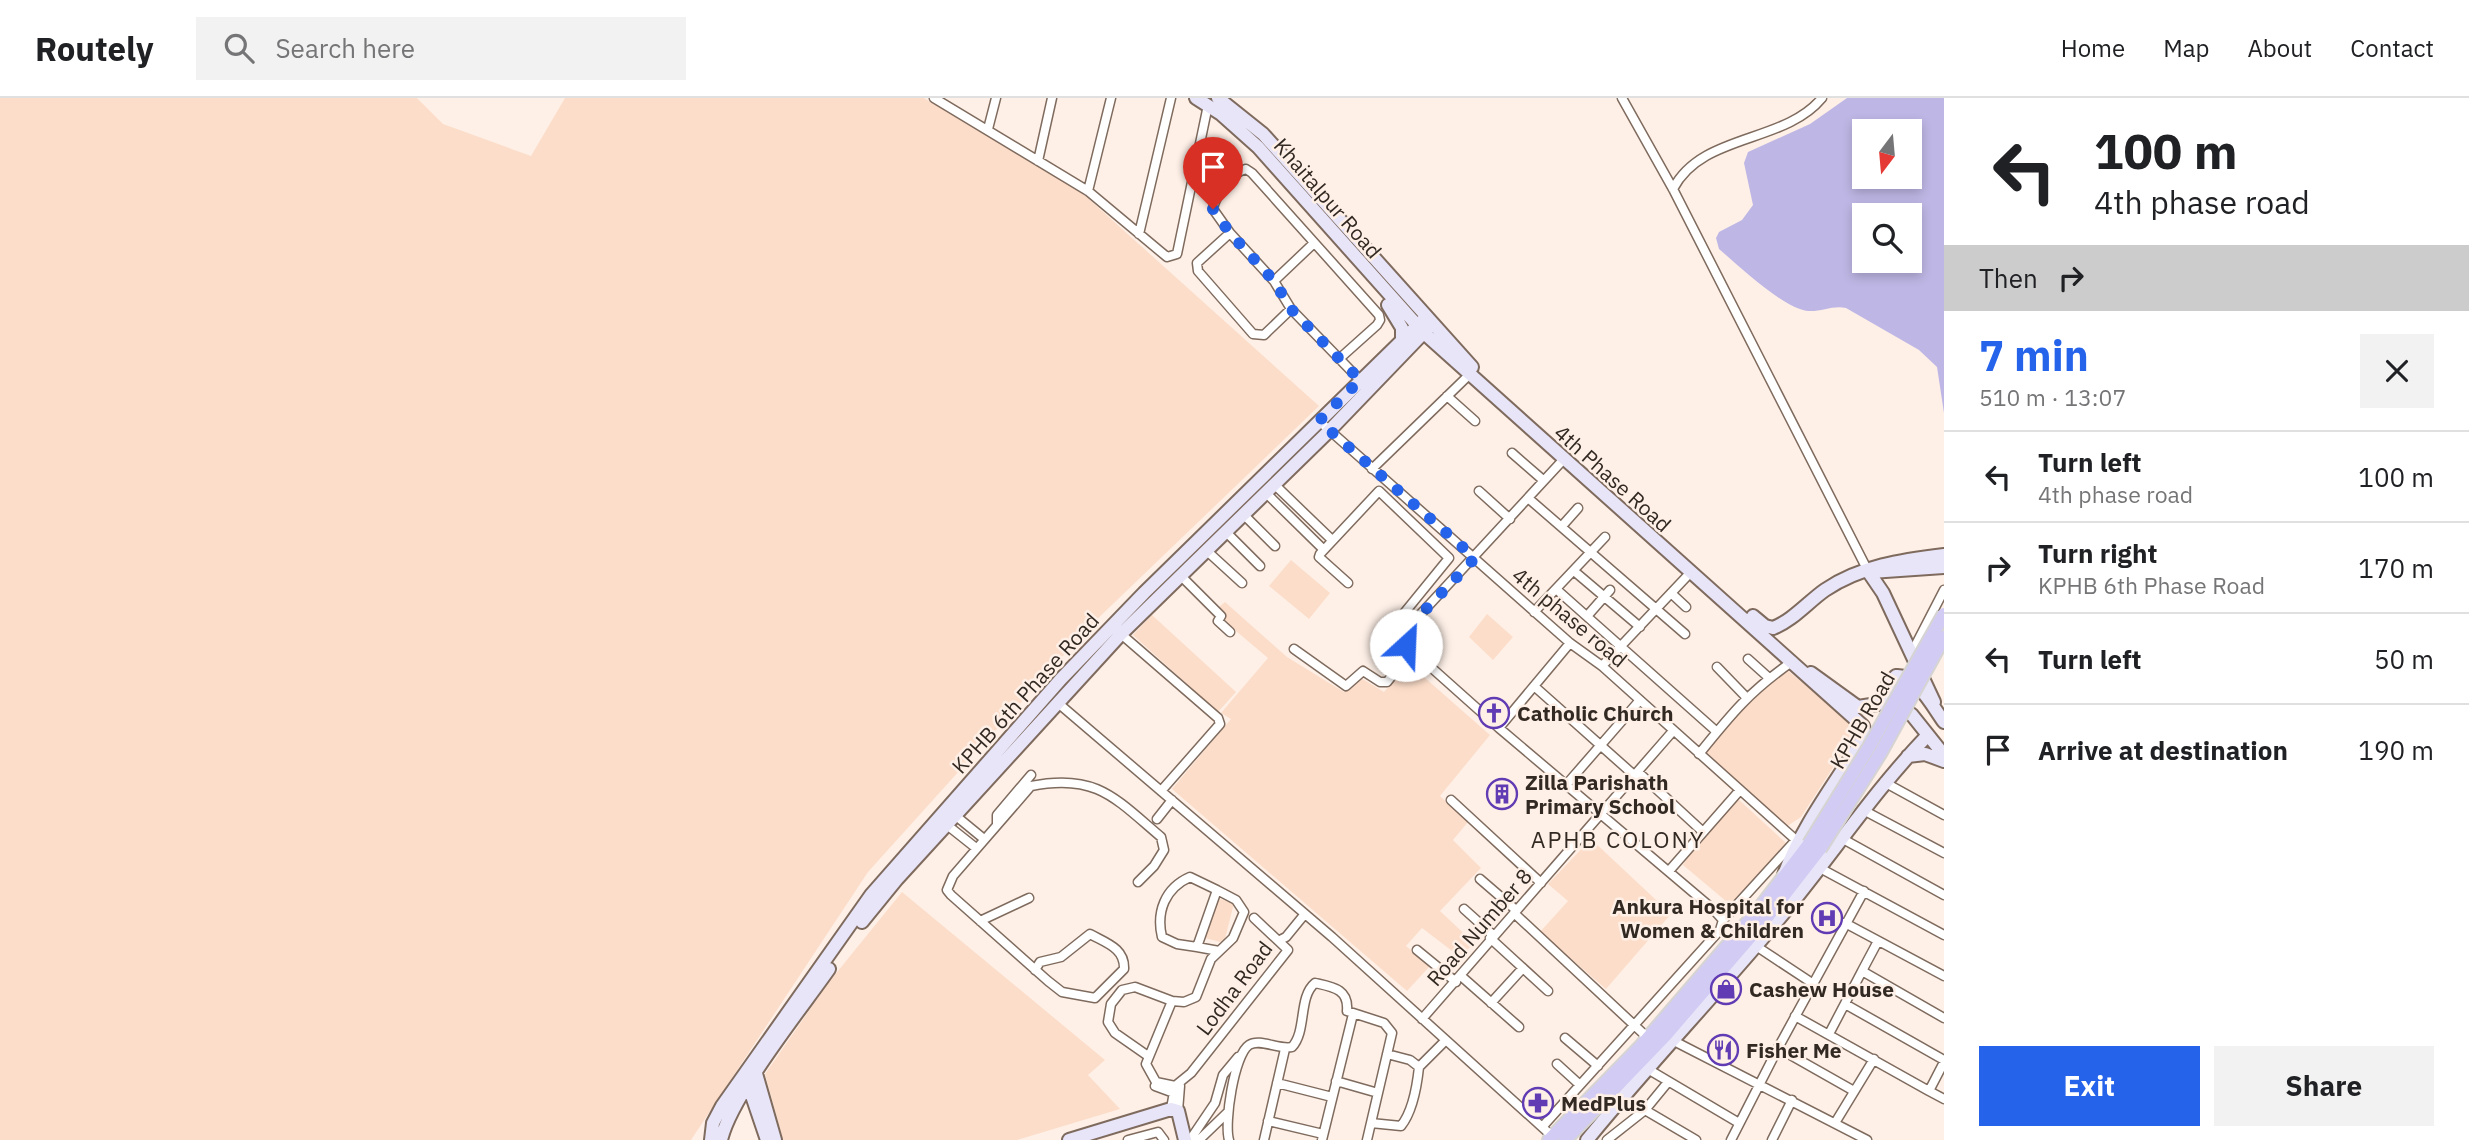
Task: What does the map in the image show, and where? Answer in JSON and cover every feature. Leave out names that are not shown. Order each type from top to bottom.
[{"type":"main road","name":"KPHB Road","points":[[1808,845],[1869,747],[1944,614]]},
{"type":"main road","name":"KPHB Road","points":[[1808,845],[1881,752],[1944,638]]},
{"type":"main road","points":[[1555,1139],[1648,1038],[1782,882],[1808,845]]},
{"type":"main road","points":[[1555,1139],[1669,1038],[1778,904],[1808,845]]},
{"type":"street","points":[[934,98],[949,102],[1088,191],[1167,257],[1177,254],[1213,102]]},
{"type":"street","points":[[988,129],[996,98]]},
{"type":"street","points":[[1038,161],[1052,98]]},
{"type":"street","points":[[1088,191],[1111,98]]},
{"type":"street","points":[[1139,234],[1171,98]]},
{"type":"street","name":"Khaitalpur Road","points":[[1196,98],[1213,102],[1263,134],[1424,325]]},
{"type":"street","points":[[1622,98],[1673,189],[1868,571],[1883,593],[1943,720]]},
{"type":"street","points":[[1673,189],[1681,173],[1691,164],[1759,132],[1792,123],[1811,111],[1822,98]]},
{"type":"street","name":"Khaitalpur Road","points":[[1213,102],[1258,148],[1380,286],[1424,325]]},
{"type":"street","points":[[1339,359],[1380,320],[1246,169],[1240,171],[1214,203],[1213,209],[1230,233],[1274,281],[1291,309],[1339,359],[1360,380]]},
{"type":"street","points":[[1230,233],[1197,263],[1198,271],[1252,334],[1264,335],[1291,309]]},
{"type":"street","points":[[1274,281],[1313,244]]},
{"type":"street","points":[[1380,286],[1402,328],[1402,339]]},
{"type":"street","name":"KPHB 6th Phase Road","points":[[711,1140],[717,1114],[750,1075],[894,876],[1061,678],[1402,339],[1424,325]]},
{"type":"street","name":"KPHB 6th Phase Road","points":[[894,876],[952,820],[1121,634],[1329,431],[1424,325]]},
{"type":"street","name":"4th Phase Road","points":[[1424,325],[1469,375],[1779,650],[1858,708],[1884,703],[1923,732]]},
{"type":"street","name":"4th Phase Road","points":[[1424,325],[1765,626],[1780,626],[1839,581],[1868,571]]},
{"type":"street","points":[[1372,469],[1469,375]]},
{"type":"street","points":[[1447,396],[1475,421]]},
{"type":"street","name":"4th phase road","points":[[1319,421],[1534,612],[1602,666],[1672,731],[1808,845]]},
{"type":"street","points":[[1512,453],[1543,480]]},
{"type":"street","points":[[1563,460],[1405,631],[1403,638],[1406,645],[1499,728],[1723,920]]},
{"type":"street","points":[[1271,489],[1332,540]]},
{"type":"street","points":[[1271,489],[1323,549]]},
{"type":"street","points":[[1294,649],[1346,685],[1363,671],[1380,682],[1387,682],[1399,667],[1399,658],[1384,639],[1449,558],[1378,491],[1323,549],[1319,557],[1348,583]]},
{"type":"street","points":[[1479,491],[1510,520]]},
{"type":"street","points":[[1528,498],[1685,634]]},
{"type":"street","points":[[1562,526],[1578,508]]},
{"type":"street","points":[[1244,515],[1275,546]]},
{"type":"street","points":[[1226,532],[1260,566]]},
{"type":"street","points":[[1534,612],[1605,537]]},
{"type":"street","points":[[1207,551],[1242,583]]},
{"type":"street","points":[[1868,571],[1902,560],[1944,555]]},
{"type":"street","points":[[1868,571],[1877,574],[1944,567]]},
{"type":"street","points":[[1574,571],[1607,593],[1640,627]]},
{"type":"street","points":[[1602,666],[1691,572]]},
{"type":"street","points":[[1181,576],[1221,616],[1217,621],[1230,632]]},
{"type":"street","points":[[1556,589],[1717,732]]},
{"type":"street","points":[[1912,652],[1944,590]]},
{"type":"street","points":[[1588,615],[1607,593]]},
{"type":"street","points":[[1671,593],[1686,607]]},
{"type":"street","points":[[1121,634],[1218,718],[1220,724],[1161,791]]},
{"type":"street","points":[[1499,728],[1570,643]]},
{"type":"street","points":[[1748,659],[1768,677]]},
{"type":"street","points":[[1699,754],[1746,697],[1768,677],[1793,661]]},
{"type":"street","name":"4th Phase Road","points":[[1793,661],[1863,726],[1865,735],[1906,757]]},
{"type":"street","points":[[1717,667],[1746,697]]},
{"type":"street","points":[[1943,720],[1914,684],[1904,676],[1896,676],[1888,684],[1888,692],[1944,758]]},
{"type":"street","points":[[1534,686],[1702,831]]},
{"type":"street","points":[[1566,785],[1640,700]]},
{"type":"street","points":[[1058,703],[1304,915],[1555,1139]]},
{"type":"street","name":"Road Number 8","points":[[1422,1019],[1672,731]]},
{"type":"street","points":[[1587,1140],[1669,1038],[1756,946],[1865,811],[1923,732]]},
{"type":"street","points":[[1543,1126],[1720,930],[1723,920],[1808,845],[1821,808],[1865,735]]},
{"type":"street","points":[[1906,757],[1926,754],[1944,758]]},
{"type":"street","points":[[998,823],[997,815],[1031,775]]},
{"type":"street","points":[[1035,970],[1040,962],[1061,957],[1090,934],[1119,950],[1125,959],[1124,969],[1095,998],[1062,992],[1035,970],[947,890],[953,876],[975,847],[1031,786],[1076,781],[1108,792],[1161,837],[1164,845],[1154,866],[1138,882]]},
{"type":"street","points":[[1884,782],[1944,815]]},
{"type":"street","points":[[1669,871],[1740,790]]},
{"type":"street","points":[[1157,819],[1172,800]]},
{"type":"street","points":[[1451,800],[1541,883]]},
{"type":"street","points":[[1865,811],[1944,853]]},
{"type":"street","points":[[952,820],[984,839]]},
{"type":"street","points":[[952,820],[975,847]]},
{"type":"street","points":[[1843,839],[1944,895]]},
{"type":"street","points":[[1818,867],[1944,935]]},
{"type":"street","points":[[1148,1056],[1115,1033],[1108,1022],[1111,1004],[1122,990],[1135,987],[1172,1001],[1184,1002],[1196,998],[1211,959],[1233,938],[1244,912],[1236,901],[1189,877],[1170,890],[1164,901],[1160,918],[1163,937],[1177,944],[1219,951]]},
{"type":"street","points":[[1480,879],[1648,1038]]},
{"type":"street","points":[[1197,947],[1217,890]]},
{"type":"street","points":[[1731,1140],[1812,983],[1864,891]]},
{"type":"street","points":[[980,921],[1029,898]]},
{"type":"street","points":[[1464,909],[1548,991]]},
{"type":"street","points":[[1281,939],[1304,915]]},
{"type":"street","name":"Lodha Road","points":[[1176,1089],[1286,955],[1288,950],[1281,939],[1254,918]]},
{"type":"street","points":[[1846,923],[1944,976]]},
{"type":"street","points":[[1829,1034],[1878,941]]},
{"type":"street","points":[[1756,946],[1812,983]]},
{"type":"street","points":[[1417,950],[1491,1003],[1519,1027]]},
{"type":"street","points":[[1491,1003],[1523,968]]},
{"type":"street","points":[[1861,971],[1944,1017]]},
{"type":"street","points":[[1216,1123],[1215,1103],[1223,1075],[1249,1044],[1256,1042],[1284,1049],[1296,1044],[1309,991],[1315,983],[1342,991],[1348,1003],[1347,1011],[1384,1023],[1392,1032],[1367,1140]]},
{"type":"street","points":[[1172,1001],[1148,1056],[1147,1069],[1156,1082],[1176,1089]]},
{"type":"street","points":[[1845,1003],[1944,1061],[1929,1091]]},
{"type":"street","points":[[1268,1121],[1323,1137],[1353,1014]]},
{"type":"street","points":[[1795,1016],[1944,1099]]},
{"type":"street","points":[[1565,1038],[1598,1066]]},
{"type":"street","points":[[1669,1038],[1867,1140]]},
{"type":"street","points":[[1371,1123],[1401,1126],[1407,1119],[1419,1067],[1446,1040]]},
{"type":"street","points":[[1778,1048],[1854,1091]]},
{"type":"street","points":[[1264,1140],[1284,1049]]},
{"type":"street","points":[[1228,1140],[1227,1113],[1242,1052]]},
{"type":"street","points":[[1387,1054],[1410,1060],[1419,1067]]},
{"type":"street","points":[[1835,1123],[1874,1059]]},
{"type":"street","points":[[1558,1065],[1580,1085]]},
{"type":"street","points":[[1646,1068],[1739,1123]]},
{"type":"street","points":[[750,1075],[766,1140]]},
{"type":"street","points":[[750,1075],[775,1140]]},
{"type":"street","name":"KPHB 6th Phase Road","points":[[721,1140],[727,1121],[750,1075]]},
{"type":"street","points":[[1336,1081],[1378,1093]]},
{"type":"street","points":[[1610,1137],[1645,1110],[1668,1082]]},
{"type":"street","points":[[1277,1083],[1332,1097]]},
{"type":"street","points":[[1155,1086],[1176,1089]]},
{"type":"street","points":[[1176,1089],[1175,1110],[1188,1140]]},
{"type":"street","points":[[1175,1110],[1176,1089]]},
{"type":"street","points":[[1771,1140],[1791,1100]]},
{"type":"street","points":[[1188,1140],[1215,1103]]},
{"type":"street","points":[[1069,1140],[1175,1110]]},
{"type":"street","points":[[1645,1110],[1696,1140]]},
{"type":"street","points":[[1199,1140],[1227,1113]]},
{"type":"street","points":[[1128,1140],[1158,1132],[1164,1140]]},
{"type":"street","points":[[1610,1137],[1623,1140]]},
{"type":"shaded area","points":[[0,98],[417,98],[443,124],[531,156],[565,98],[924,98],[1081,192],[1319,406],[1089,627],[868,872],[691,1140],[0,1140]]},
{"type":"shaded area","points":[[1847,98],[1944,98],[1944,413],[1937,367],[1919,350],[1846,308],[1808,311],[1787,303],[1762,286],[1719,249],[1716,238],[1719,232],[1742,220],[1753,205],[1744,163],[1748,152],[1810,124]]},
{"type":"shaded area","points":[[1291,560],[1330,593],[1309,619],[1269,586]]},
{"type":"shaded area","points":[[1225,602],[1287,657],[1344,692],[1361,678],[1384,692],[1408,663],[1490,735],[1440,796],[1468,822],[1453,840],[1481,868],[1440,911],[1474,943],[1460,957],[1422,928],[1406,946],[1430,966],[1407,991],[1172,789],[1231,719],[1221,713],[1268,658],[1223,620],[1226,615],[1218,608]]},
{"type":"shaded area","points":[[1487,614],[1513,637],[1493,660],[1469,637]]},
{"type":"shaded area","points":[[1152,615],[1236,692],[1218,712],[1133,635]]},
{"type":"shaded area","points":[[1787,670],[1858,729],[1801,817],[1786,827],[1704,755],[1754,695]]},
{"type":"shaded area","points":[[1737,798],[1787,844],[1733,907],[1683,865],[1694,847]]},
{"type":"shaded area","points":[[1591,839],[1671,914],[1606,989],[1540,932],[1568,901],[1548,884]]},
{"type":"shaded area","points":[[902,892],[1105,1060],[1088,1075],[1120,1109],[1017,1140],[783,1140],[765,1074],[829,982]]},
{"type":"shaded area","points":[[1216,898],[1234,903],[1224,943],[1205,938]]},
{"type":"place","name":"Catholic Church","points":[[1494,713]]},
{"type":"place","name":"Zilla Parishath Primary School","points":[[1502,794]]},
{"type":"place","name":"Ankura Hospital for Women & Children","points":[[1827,918]]},
{"type":"place","name":"Cashew House","points":[[1726,989]]},
{"type":"place","name":"Fisher Me","points":[[1723,1050]]},
{"type":"place","name":"MedPlus","points":[[1538,1103]]},
{"type":"district","name":"APHB COLONY","points":[[1618,839]]},
{"type":"route","points":[[1213,209],[1230,233],[1274,281],[1291,309],[1360,380],[1319,421],[1475,558],[1405,631],[1403,638],[1406,645]]}]
